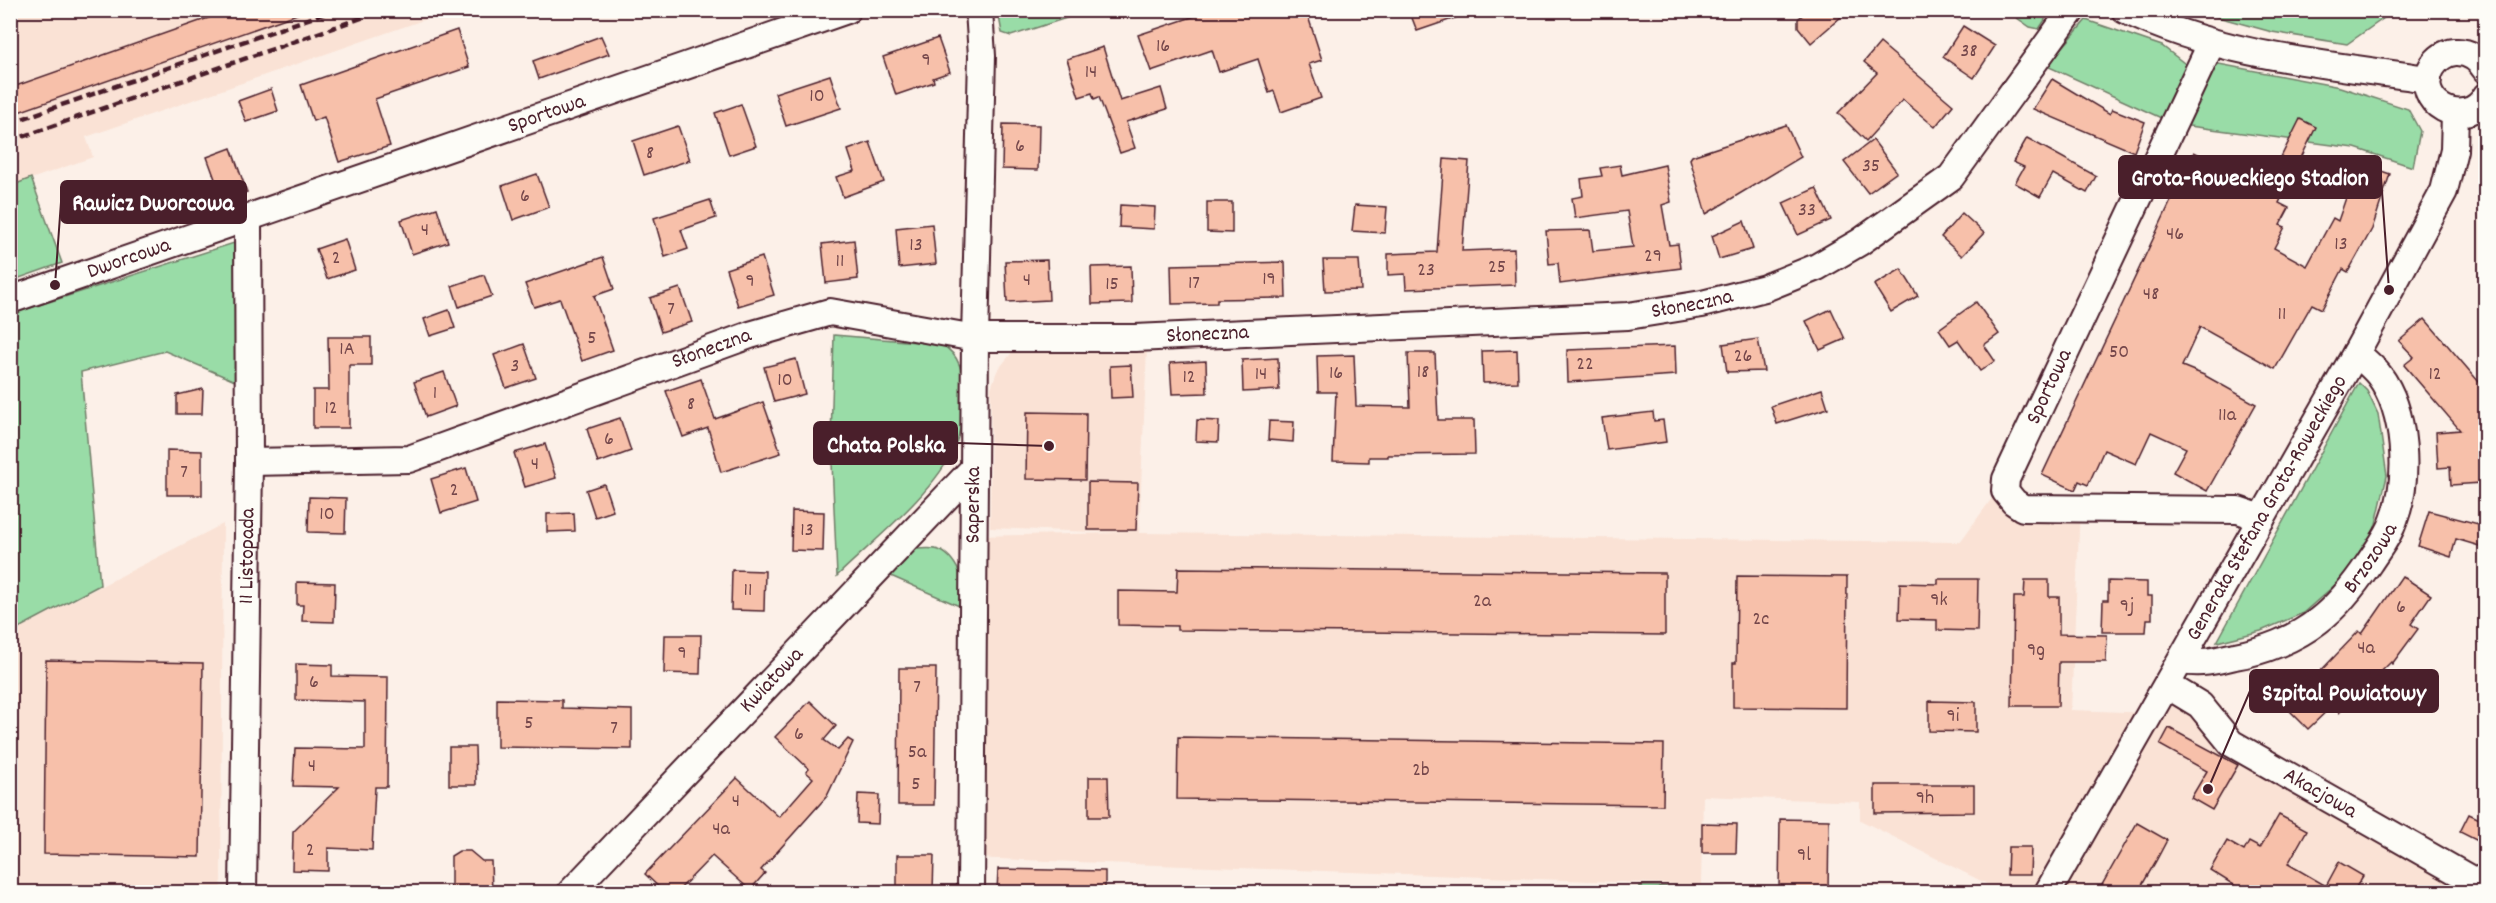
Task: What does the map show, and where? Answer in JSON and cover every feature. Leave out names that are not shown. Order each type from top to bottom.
[{"type":"street","name":"Sportowa","points":[[248,219],[847,10]]},
{"type":"street","name":"Saperska","points":[[970,892],[975,338],[982,56],[979,10]]},
{"type":"street","name":"Słoneczna","points":[[249,462],[409,459],[750,335],[830,312],[975,338],[1135,338],[1628,316],[1702,304],[1765,288],[1817,267],[1860,242],[1951,177],[2072,10]]},
{"type":"street","points":[[2125,10],[2150,23],[2211,44],[2274,57],[2428,79]]},
{"type":"street","name":"Sportowa","points":[[2211,44],[2006,479],[2005,491],[2014,502],[2023,507],[2238,510],[2262,518]]},
{"type":"street","points":[[2485,69],[2471,55],[2452,52],[2436,62],[2428,79],[2428,89],[2432,98],[2446,111],[2455,113],[2471,111],[2486,96]]},
{"type":"street","name":"Generała Stefana Grota-Roweckiego","points":[[2048,892],[2356,353],[2444,191],[2454,150],[2455,113]]},
{"type":"street","name":"Dworcowa","points":[[10,300],[248,219]]},
{"type":"street","name":"11 Listopada","points":[[243,892],[249,462],[248,219]]},
{"type":"street","name":"Brzozowa","points":[[2181,661],[2215,662],[2258,651],[2302,632],[2319,621],[2345,596],[2387,536],[2402,491],[2403,445],[2393,402],[2387,389],[2373,368],[2356,353]]},
{"type":"street","name":"Kwiatowa","points":[[571,892],[974,468]]},
{"type":"street","name":"Akacjowa","points":[[2167,686],[2200,705],[2231,743],[2486,888]]},
{"type":"shaded area","points":[[433,10],[435,16],[86,137],[93,157],[11,186],[10,11]]},
{"type":"shaded area","points":[[1147,348],[1139,533],[1960,542],[2006,479],[2005,491],[2080,509],[2071,710],[2151,713],[2167,685],[2231,743],[2484,892],[2003,892],[1860,820],[1860,802],[1703,796],[1701,885],[971,858],[974,536],[1122,533],[990,528],[991,388],[997,371],[1013,351]]},
{"type":"shaded area","points":[[223,524],[221,892],[11,892],[11,632]]},
{"type":"green space","points":[[998,10],[1088,11],[1011,36],[1002,33]]},
{"type":"green space","points":[[2007,11],[2045,11],[2045,20],[2039,29],[2030,27]]},
{"type":"green space","points":[[2196,11],[2394,11],[2347,44],[2272,32]]},
{"type":"green space","points":[[2086,20],[2162,46],[2184,63],[2196,76],[2219,64],[2340,87],[2408,109],[2420,131],[2413,167],[2355,148],[2189,126],[2159,117],[2047,66]]},
{"type":"green space","points":[[31,178],[62,263],[11,281],[11,186]]},
{"type":"green space","points":[[234,243],[249,256],[249,387],[165,351],[81,372],[100,585],[11,632],[11,314]]},
{"type":"green space","points":[[834,335],[941,344],[957,359],[962,386],[959,435],[945,465],[902,516],[837,576],[831,440]]},
{"type":"green space","points":[[2359,383],[2367,391],[2378,414],[2387,476],[2373,537],[2344,577],[2303,613],[2261,631],[2217,642]]},
{"type":"green space","points":[[916,549],[935,549],[950,558],[960,574],[973,612],[877,570],[891,555]]},
{"type":"green space","points":[[1639,886],[1746,889],[1746,892],[1638,892]]},
{"type":"building","points":[[231,10],[300,10],[300,13],[10,115],[10,88]]},
{"type":"building","points":[[1213,10],[1306,10],[1322,60],[1309,64],[1321,98],[1281,112],[1274,91],[1269,93],[1258,59],[1219,72],[1212,50],[1151,71],[1138,35]]},
{"type":"building","points":[[1409,10],[1467,10],[1467,14],[1417,31]]},
{"type":"building","points":[[1808,10],[1849,10],[1811,43],[1798,27],[1798,19]]},
{"type":"building","points":[[1963,26],[1995,46],[1974,78],[1943,57]]},
{"type":"building","points":[[457,30],[469,67],[375,99],[390,146],[339,162],[324,117],[313,121],[301,85]]},
{"type":"building","points":[[601,36],[609,54],[539,79],[533,61]]},
{"type":"building","points":[[938,38],[950,72],[933,78],[934,82],[896,95],[883,57]]},
{"type":"building","points":[[1880,43],[1953,105],[1935,127],[1903,100],[1866,141],[1838,113],[1877,73],[1864,62]]},
{"type":"building","points":[[1103,47],[1120,101],[1161,88],[1167,109],[1126,122],[1135,148],[1120,153],[1099,97],[1094,99],[1092,93],[1079,97],[1067,59]]},
{"type":"building","points":[[830,75],[841,108],[786,126],[775,93]]},
{"type":"building","points":[[2052,79],[2110,114],[2112,109],[2145,122],[2134,152],[2033,109]]},
{"type":"building","points":[[271,89],[278,111],[246,122],[238,101]]},
{"type":"building","points":[[741,104],[756,146],[729,155],[715,113]]},
{"type":"building","points":[[2300,119],[2316,127],[2279,203],[2289,208],[2280,225],[2285,227],[2274,248],[2307,266],[2333,218],[2338,221],[2358,163],[2390,174],[2372,229],[2348,272],[2343,269],[2322,309],[2312,304],[2275,369],[2200,327],[2182,366],[2204,375],[2256,404],[2207,491],[2173,472],[2186,448],[2151,432],[2136,464],[2104,450],[2088,485],[2079,481],[2075,490],[2042,475],[2194,152],[2255,181],[2257,175],[2269,181]]},
{"type":"building","points":[[1003,124],[1039,125],[1038,170],[1002,169]]},
{"type":"building","points":[[1786,125],[1801,157],[1706,214],[1690,159],[1692,156]]},
{"type":"building","points":[[678,126],[690,160],[644,175],[633,141]]},
{"type":"building","points":[[2027,138],[2096,176],[2087,193],[2053,174],[2040,197],[2015,183],[2024,167],[2013,162]]},
{"type":"building","points":[[1873,140],[1897,172],[1868,193],[1844,162]]},
{"type":"building","points":[[870,142],[884,182],[843,197],[836,177],[855,171],[848,150]]},
{"type":"building","points":[[231,148],[247,192],[223,201],[207,157]]},
{"type":"building","points":[[1444,159],[1469,161],[1462,251],[1514,249],[1515,285],[1406,289],[1405,274],[1388,275],[1388,254],[1437,252]]},
{"type":"building","points":[[1620,165],[1622,175],[1665,165],[1671,202],[1662,205],[1669,245],[1678,244],[1681,268],[1560,284],[1558,263],[1549,264],[1546,231],[1590,230],[1593,251],[1633,247],[1627,211],[1575,218],[1572,198],[1583,196],[1581,179],[1602,176],[1600,168]]},
{"type":"building","points":[[537,174],[549,207],[513,220],[502,186]]},
{"type":"building","points":[[1816,188],[1831,220],[1798,235],[1783,203]]},
{"type":"building","points":[[710,200],[716,218],[681,230],[688,249],[665,257],[654,218]]},
{"type":"building","points":[[1207,202],[1232,202],[1232,233],[1207,232]]},
{"type":"building","points":[[1120,205],[1155,207],[1154,229],[1119,227]]},
{"type":"building","points":[[1355,205],[1387,207],[1385,233],[1352,231]]},
{"type":"building","points":[[437,208],[448,242],[412,254],[401,220]]},
{"type":"building","points":[[1962,213],[1984,233],[1962,256],[1941,237]]},
{"type":"building","points":[[1744,221],[1753,249],[1719,259],[1712,236]]},
{"type":"building","points":[[932,224],[936,264],[899,268],[896,228]]},
{"type":"building","points":[[345,239],[355,270],[327,279],[316,249]]},
{"type":"building","points":[[854,240],[858,279],[826,283],[822,244]]},
{"type":"building","points":[[603,257],[614,289],[594,296],[613,350],[582,361],[560,299],[534,307],[525,284]]},
{"type":"building","points":[[762,257],[774,295],[738,306],[726,269]]},
{"type":"building","points":[[1047,260],[1049,300],[1007,302],[1005,261]]},
{"type":"building","points":[[1323,260],[1359,260],[1361,290],[1325,291]]},
{"type":"building","points":[[1285,262],[1286,298],[1217,299],[1217,303],[1172,304],[1171,265]]},
{"type":"building","points":[[1131,266],[1132,303],[1092,304],[1091,267]]},
{"type":"building","points":[[1901,269],[1918,296],[1891,312],[1874,285]]},
{"type":"building","points":[[484,275],[492,296],[459,307],[452,286]]},
{"type":"building","points":[[680,288],[692,322],[661,332],[650,298]]},
{"type":"building","points":[[1976,302],[1999,334],[1984,345],[1995,361],[1980,371],[1958,340],[1950,345],[1939,329]]},
{"type":"building","points":[[1831,309],[1845,339],[1820,350],[1806,321]]},
{"type":"building","points":[[449,310],[455,328],[430,336],[424,319]]},
{"type":"building","points":[[2425,319],[2479,382],[2486,382],[2486,431],[2478,431],[2481,483],[2451,485],[2450,467],[2438,468],[2436,432],[2460,430],[2404,365],[2414,357],[2399,341]]},
{"type":"building","points":[[328,337],[371,337],[371,365],[349,365],[349,428],[313,428],[313,390],[329,390]]},
{"type":"building","points":[[1758,339],[1764,371],[1727,372],[1723,344]]},
{"type":"building","points":[[524,344],[536,378],[506,388],[494,355]]},
{"type":"building","points":[[1675,346],[1676,375],[1568,382],[1567,350]]},
{"type":"building","points":[[1517,350],[1518,382],[1483,383],[1482,351]]},
{"type":"building","points":[[1408,353],[1435,353],[1438,420],[1474,420],[1475,454],[1388,455],[1388,457],[1369,457],[1369,462],[1333,461],[1336,392],[1318,392],[1317,356],[1354,355],[1356,406],[1410,407]]},
{"type":"building","points":[[1278,358],[1279,390],[1243,392],[1242,360]]},
{"type":"building","points":[[796,359],[805,394],[774,402],[764,367]]},
{"type":"building","points":[[1206,361],[1207,393],[1172,394],[1170,363]]},
{"type":"building","points":[[1131,365],[1133,397],[1111,398],[1110,366]]},
{"type":"building","points":[[444,372],[456,406],[426,417],[414,382]]},
{"type":"building","points":[[701,379],[715,419],[763,402],[781,453],[721,472],[708,428],[683,437],[666,391]]},
{"type":"building","points":[[203,389],[202,414],[177,414],[177,395]]},
{"type":"building","points":[[1822,389],[1828,408],[1777,424],[1771,406]]},
{"type":"building","points":[[1027,412],[1086,413],[1085,480],[1026,479]]},
{"type":"building","points":[[1653,412],[1654,421],[1663,420],[1666,442],[1607,450],[1602,418]]},
{"type":"building","points":[[620,418],[631,451],[598,463],[587,429]]},
{"type":"building","points":[[1197,420],[1219,421],[1218,442],[1196,441]]},
{"type":"building","points":[[1269,421],[1294,422],[1293,442],[1268,440]]},
{"type":"building","points":[[545,444],[556,478],[525,487],[514,453]]},
{"type":"building","points":[[167,450],[202,451],[202,495],[167,495]]},
{"type":"building","points":[[466,468],[476,502],[441,513],[431,479]]},
{"type":"building","points":[[1088,482],[1138,483],[1136,530],[1088,530]]},
{"type":"building","points":[[604,484],[613,511],[595,517],[586,490]]},
{"type":"building","points":[[309,497],[346,498],[345,533],[308,532]]},
{"type":"building","points":[[792,511],[824,512],[823,551],[791,550]]},
{"type":"building","points":[[2429,511],[2486,526],[2486,548],[2456,539],[2451,557],[2418,546]]},
{"type":"building","points":[[574,513],[575,531],[547,532],[547,514]]},
{"type":"building","points":[[1178,568],[1665,573],[1665,635],[1177,630],[1177,626],[1118,625],[1118,591],[1177,592]]},
{"type":"building","points":[[732,570],[765,571],[764,611],[731,610]]},
{"type":"building","points":[[1737,576],[1847,577],[1846,708],[1733,707]]},
{"type":"building","points":[[2402,576],[2431,595],[2411,624],[2418,629],[2392,664],[2391,662],[2339,713],[2332,706],[2308,729],[2283,704],[2308,678],[2311,681],[2359,631],[2362,634]]},
{"type":"building","points":[[1938,579],[1978,579],[1977,631],[1937,630],[1937,620],[1899,619],[1900,583],[1938,584]]},
{"type":"building","points":[[2025,580],[2049,580],[2049,597],[2059,597],[2059,634],[2107,635],[2106,662],[2059,662],[2058,706],[2012,706],[2014,597],[2024,597]]},
{"type":"building","points":[[2108,581],[2147,582],[2147,596],[2152,596],[2152,619],[2147,619],[2146,632],[2102,632],[2103,600],[2108,600]]},
{"type":"building","points":[[297,582],[335,583],[334,622],[302,621],[303,605],[297,605]]},
{"type":"building","points":[[665,635],[701,635],[700,674],[664,673]]},
{"type":"building","points":[[46,660],[203,663],[200,857],[44,854]]},
{"type":"building","points":[[296,664],[332,665],[332,676],[388,677],[387,787],[375,787],[372,850],[328,848],[328,871],[292,870],[293,832],[339,787],[293,786],[295,748],[365,749],[365,702],[296,700]]},
{"type":"building","points":[[899,668],[936,668],[934,805],[898,805]]},
{"type":"building","points":[[497,699],[562,700],[562,708],[632,710],[632,749],[497,747]]},
{"type":"building","points":[[810,701],[836,726],[824,740],[838,750],[848,739],[853,742],[827,796],[761,870],[765,873],[750,890],[712,856],[677,892],[664,892],[645,874],[737,778],[779,817],[813,778],[806,772],[809,769],[775,737]]},
{"type":"building","points":[[1929,701],[1976,702],[1976,732],[1929,731]]},
{"type":"building","points":[[2169,728],[2238,765],[2212,810],[2191,798],[2207,771],[2160,745]]},
{"type":"building","points":[[1178,737],[1664,744],[1663,805],[1177,799]]},
{"type":"building","points":[[449,747],[475,747],[476,785],[449,785]]},
{"type":"building","points":[[1089,777],[1108,777],[1109,817],[1089,817]]},
{"type":"building","points":[[1875,785],[1974,785],[1974,812],[1875,813]]},
{"type":"building","points":[[858,794],[879,795],[878,824],[857,823]]},
{"type":"building","points":[[2469,814],[2486,822],[2486,845],[2460,832]]},
{"type":"building","points":[[2279,815],[2307,830],[2288,864],[2326,886],[2339,862],[2363,876],[2353,892],[2245,892],[2210,870],[2227,841],[2244,851],[2249,842],[2260,848]]},
{"type":"building","points":[[1780,819],[1829,820],[1828,892],[1779,892]]},
{"type":"building","points":[[1702,823],[1737,824],[1736,853],[1702,853]]},
{"type":"building","points":[[2137,823],[2167,840],[2156,861],[2138,892],[2098,892]]},
{"type":"building","points":[[2008,847],[2031,847],[2030,875],[2007,875]]},
{"type":"building","points":[[459,851],[470,851],[482,861],[491,861],[492,892],[451,892],[451,856]]},
{"type":"building","points":[[897,855],[934,855],[933,891],[897,891]]},
{"type":"building","points":[[998,869],[1105,871],[1105,892],[997,892]]},
{"type":"railway","points":[[10,123],[334,10]]},
{"type":"railway","points":[[10,141],[384,10]]},
{"type":"place","name":"Rawicz Dworcowa","points":[[55,285]]},
{"type":"place","name":"Grota-Roweckiego Stadion","points":[[2389,290]]},
{"type":"place","name":"Chata Polska","points":[[1049,446]]},
{"type":"place","name":"Szpital Powiatowy","points":[[2208,789]]}]
